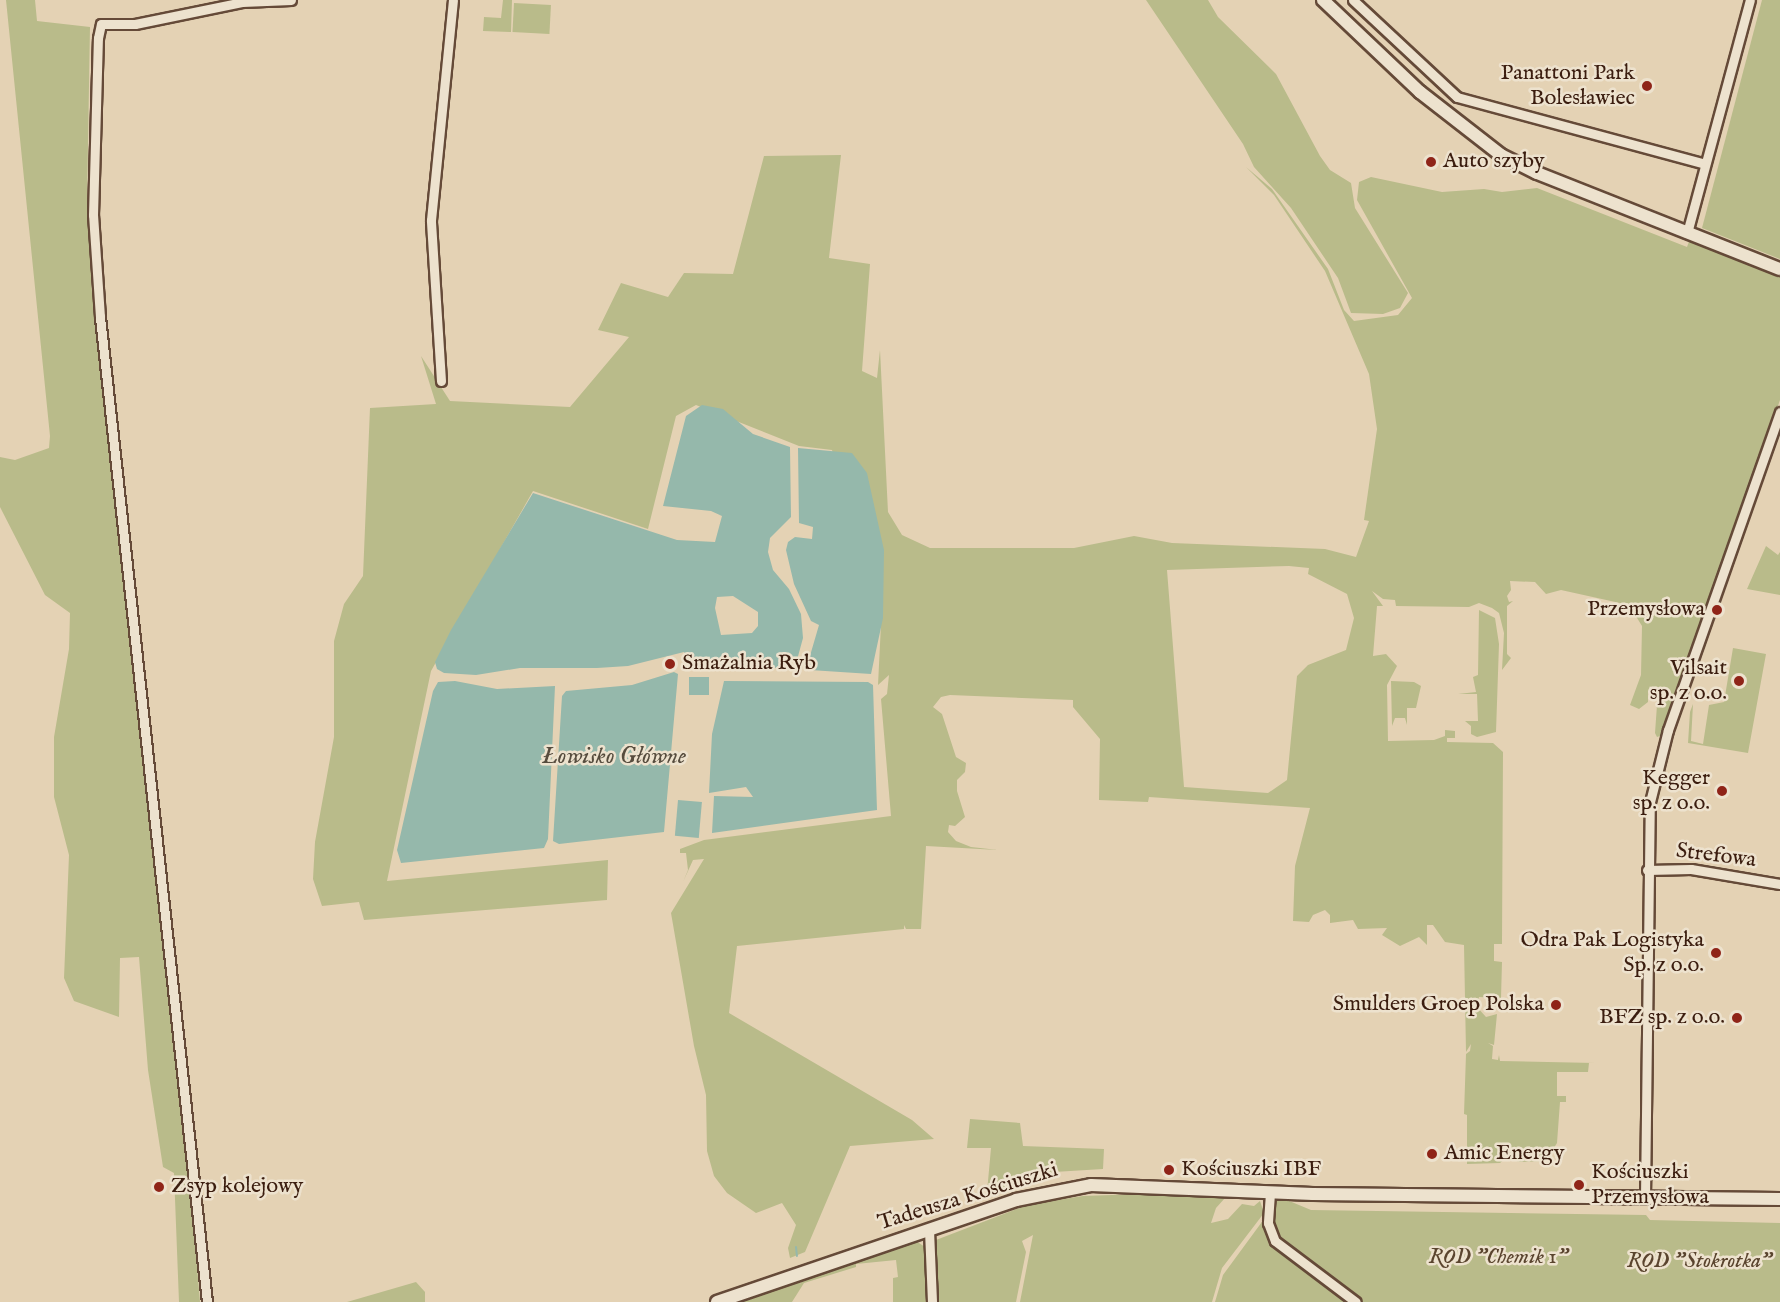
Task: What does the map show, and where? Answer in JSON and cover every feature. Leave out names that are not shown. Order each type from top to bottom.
[{"type":"main road","points":[[1323,0],[1420,92],[1501,155],[1533,172],[1780,269]]},
{"type":"main road","name":"Tadeusza Kościuszki","points":[[717,1302],[1016,1200],[1091,1185],[1270,1193],[1780,1199]]},
{"type":"street","points":[[207,1302],[100,317],[93,215],[98,38],[100,24],[135,24],[242,2],[291,0]]},
{"type":"street","points":[[441,381],[431,220],[453,0]]},
{"type":"street","points":[[1353,0],[1457,97],[1706,164]]},
{"type":"street","points":[[1687,233],[1750,0]]},
{"type":"street","points":[[1645,1197],[1647,870],[1650,802],[1659,759],[1780,412]]},
{"type":"street","name":"Strefowa","points":[[1647,870],[1690,869],[1780,884]]},
{"type":"street","points":[[1270,1193],[1268,1223],[1275,1241],[1356,1302]]},
{"type":"street","points":[[928,1230],[932,1302]]},
{"type":"green space","points":[[6,0],[35,0],[37,21],[90,27],[87,202],[92,293],[177,1028],[200,1302],[179,1302],[174,1173],[163,1167],[148,1070],[139,957],[120,958],[119,1017],[74,1001],[64,978],[69,855],[54,797],[54,737],[69,649],[70,613],[45,595],[0,507],[0,457],[15,460],[49,448],[50,436]]},
{"type":"green space","points":[[503,0],[512,0],[511,32],[483,31],[484,17],[501,18]]},
{"type":"green space","points":[[1146,0],[1208,0],[1218,17],[1276,74],[1320,156],[1330,170],[1351,183],[1355,208],[1408,293],[1400,308],[1383,314],[1351,313],[1338,278],[1291,208],[1254,167],[1243,144]]},
{"type":"green space","points":[[1762,0],[1780,0],[1780,259],[1702,228]]},
{"type":"green space","points":[[514,3],[551,5],[549,34],[512,32]]},
{"type":"green space","points":[[841,155],[829,258],[870,264],[862,371],[877,378],[880,350],[888,512],[902,535],[930,548],[1074,548],[1134,536],[1172,543],[1325,549],[1356,557],[1369,521],[1364,520],[1377,429],[1369,374],[1325,271],[1274,195],[1246,167],[1272,189],[1328,269],[1344,310],[1354,321],[1398,315],[1412,298],[1357,200],[1359,182],[1371,177],[1442,192],[1484,189],[1502,192],[1537,188],[1687,247],[1690,239],[1780,272],[1780,400],[1663,735],[1657,737],[1655,733],[1658,691],[1648,691],[1648,702],[1639,709],[1630,705],[1641,675],[1642,626],[1629,605],[1561,590],[1546,594],[1535,582],[1510,581],[1511,590],[1507,596],[1509,602],[1513,601],[1507,606],[1507,654],[1511,658],[1502,670],[1504,633],[1499,613],[1492,608],[1479,603],[1469,607],[1396,606],[1395,600],[1383,599],[1372,591],[1383,606],[1377,606],[1373,656],[1386,654],[1397,666],[1387,685],[1388,741],[1434,740],[1445,736],[1445,730],[1455,731],[1455,738],[1447,738],[1447,742],[1493,743],[1503,752],[1502,944],[1494,944],[1494,961],[1502,962],[1501,998],[1479,997],[1477,1007],[1486,1017],[1497,1014],[1494,1045],[1488,1043],[1493,1046],[1492,1059],[1498,1060],[1499,1055],[1500,1061],[1595,1063],[1589,1063],[1588,1072],[1557,1072],[1557,1096],[1566,1096],[1566,1102],[1560,1102],[1557,1143],[1550,1154],[1543,1153],[1547,1161],[1520,1162],[1506,1158],[1500,1163],[1467,1164],[1467,1115],[1464,1114],[1466,1054],[1470,1051],[1471,1044],[1466,1052],[1464,945],[1445,942],[1433,925],[1427,925],[1427,945],[1419,937],[1400,946],[1382,935],[1387,928],[1358,929],[1353,920],[1330,923],[1330,915],[1325,910],[1313,915],[1309,922],[1293,921],[1295,866],[1310,808],[1149,797],[1148,802],[1099,800],[1100,739],[1073,707],[1073,700],[950,695],[941,697],[933,707],[942,714],[956,757],[966,763],[965,772],[957,780],[957,791],[965,817],[955,826],[949,825],[948,832],[956,841],[971,847],[998,850],[926,846],[921,929],[906,929],[904,925],[904,929],[737,946],[729,1013],[912,1120],[934,1139],[850,1146],[805,1252],[790,1258],[788,1248],[796,1225],[782,1203],[756,1213],[727,1193],[714,1176],[707,1151],[706,1095],[694,1046],[671,913],[704,859],[693,860],[683,882],[688,870],[686,853],[680,853],[680,849],[704,840],[891,816],[881,699],[887,694],[889,675],[878,685],[881,624],[832,450],[799,446],[696,405],[676,416],[648,529],[533,491],[431,671],[387,881],[608,860],[607,900],[364,920],[359,902],[322,906],[313,879],[315,842],[334,737],[334,641],[344,604],[363,576],[370,408],[436,404],[421,356],[450,401],[570,407],[629,337],[598,330],[621,283],[668,297],[684,273],[733,274],[764,156]],"holes":[[[1289,566],[1309,568],[1308,574],[1347,594],[1354,618],[1346,650],[1308,665],[1297,676],[1287,780],[1268,793],[1184,787],[1167,570]]]},
{"type":"green space","points":[[1766,546],[1778,555],[1780,552],[1780,595],[1747,589]]},
{"type":"green space","points":[[1479,610],[1495,618],[1499,644],[1496,732],[1477,737],[1471,734],[1471,726],[1465,721],[1478,721],[1477,694],[1458,694],[1476,692],[1473,677],[1478,675]]},
{"type":"green space","points":[[1733,648],[1766,654],[1748,753],[1688,743],[1690,712],[1693,704],[1691,741],[1703,744],[1709,705],[1724,702]]},
{"type":"green space","points":[[1391,681],[1414,682],[1421,686],[1416,708],[1407,708],[1407,725],[1405,718],[1395,718],[1392,726]]},
{"type":"green space","points":[[970,1119],[1020,1123],[1023,1146],[1104,1149],[1103,1169],[1054,1172],[987,1192],[991,1148],[967,1148]]},
{"type":"green space","points":[[1270,1193],[1311,1210],[1646,1215],[1650,1220],[1780,1223],[1780,1302],[1356,1302],[1277,1240],[1271,1230]]},
{"type":"green space","points":[[1141,1194],[1225,1198],[1216,1208],[1211,1223],[1228,1219],[1242,1204],[1254,1206],[1260,1201],[1264,1213],[1222,1268],[1212,1302],[1020,1302],[1033,1235],[1022,1241],[1026,1252],[1016,1302],[935,1302],[936,1240],[1027,1205],[1083,1196]]},
{"type":"green space","points":[[1267,1215],[1268,1234],[1353,1302],[1215,1302],[1223,1275]]},
{"type":"green space","points":[[913,1239],[925,1247],[928,1302],[893,1302],[893,1278],[898,1277],[896,1260],[856,1264],[856,1267],[804,1283],[792,1302],[727,1302],[802,1275],[800,1284],[804,1277]]},
{"type":"green space","points":[[416,1282],[425,1292],[425,1302],[347,1302]]},
{"type":"water","points":[[702,405],[723,409],[753,434],[790,447],[791,517],[770,538],[768,552],[773,570],[789,589],[801,614],[803,638],[797,660],[772,669],[718,665],[688,659],[684,652],[628,666],[520,668],[476,675],[444,673],[437,669],[435,662],[451,630],[533,493],[677,540],[715,542],[722,516],[711,511],[663,506],[686,416]],"holes":[[[733,596],[758,612],[758,626],[752,633],[721,635],[715,608],[717,597]]]},
{"type":"water","points":[[798,448],[852,453],[867,473],[884,550],[883,618],[871,674],[810,670],[807,666],[819,625],[811,621],[794,584],[786,550],[788,542],[795,537],[812,539],[813,527],[799,523]]},
{"type":"water","name":"Łowisko Główne","points":[[674,672],[678,674],[664,832],[559,844],[553,841],[562,696],[566,691],[632,685]]},
{"type":"water","points":[[689,677],[709,677],[709,695],[689,695]]},
{"type":"water","points":[[455,681],[497,689],[555,686],[548,839],[544,848],[401,863],[397,850],[433,691],[438,682]]},
{"type":"water","points":[[724,681],[868,682],[873,685],[877,810],[712,833],[714,796],[753,797],[746,787],[709,793],[712,734]]},
{"type":"water","points":[[678,800],[702,802],[699,838],[675,836]]},
{"type":"waterway","points":[[796,1247],[797,1256]]},
{"type":"waterway","points":[[783,1286],[796,1282]]},
{"type":"waterway","points":[[736,1302],[775,1289]]},
{"type":"place","name":"Panattoni Park Bolesławiec","points":[[1647,86]]},
{"type":"place","name":"Auto szyby","points":[[1431,162]]},
{"type":"place","name":"Przemysłowa","points":[[1717,610]]},
{"type":"place","name":"Smażalnia Ryb","points":[[670,664]]},
{"type":"place","name":"Vilsait sp. z o.o.","points":[[1739,681]]},
{"type":"place","name":"Kegger sp. z o.o.","points":[[1722,791]]},
{"type":"place","name":"Odra Pak Logistyka Sp. z o.o.","points":[[1716,953]]},
{"type":"place","name":"Smulders Groep Polska","points":[[1556,1005]]},
{"type":"place","name":"BFZ sp. z o.o.","points":[[1737,1018]]},
{"type":"place","name":"Amic Energy","points":[[1432,1154]]},
{"type":"place","name":"Kościuszki IBF","points":[[1169,1170]]},
{"type":"place","name":"Kościuszki Przemysłowa","points":[[1579,1185]]},
{"type":"place","name":"Zsyp kolejowy","points":[[159,1187]]},
{"type":"park label","name":"ROD \"Chemik 1\"","points":[[1498,1258]]},
{"type":"park label","name":"ROD \"Stokrotka\"","points":[[1699,1262]]}]
